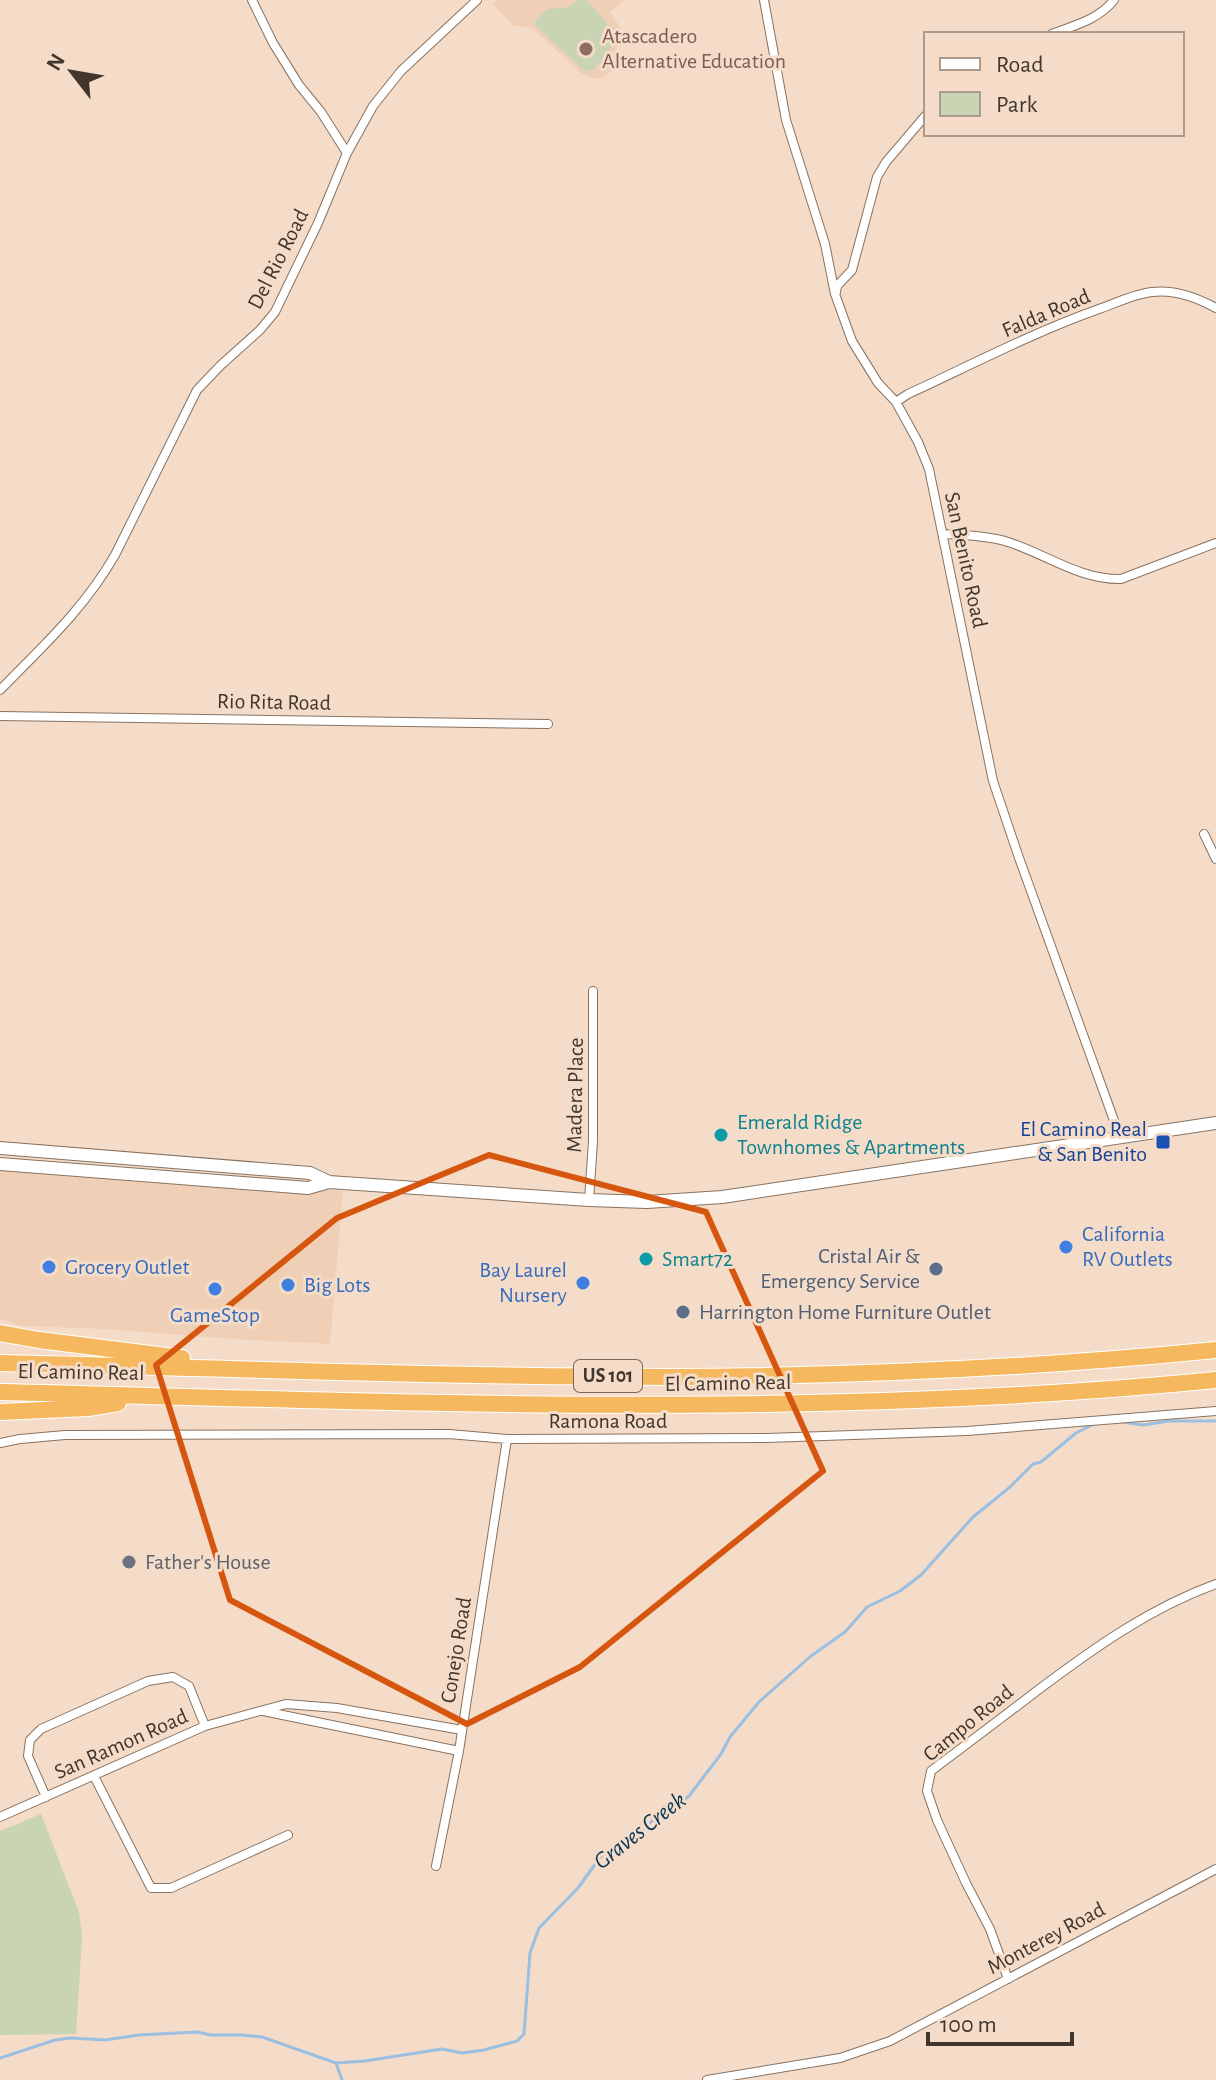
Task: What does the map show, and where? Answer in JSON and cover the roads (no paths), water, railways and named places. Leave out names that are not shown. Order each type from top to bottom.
[{"type":"highway","points":[[0,1333],[255,1369]]},
{"type":"highway","name":"El Camino Real","points":[[0,1363],[672,1377],[822,1375],[1023,1366],[1216,1350]]},
{"type":"highway","name":"El Camino Real","points":[[0,1392],[520,1405],[747,1406],[1025,1395],[1216,1380]]},
{"type":"highway","points":[[0,1412],[88,1408],[158,1396]]},
{"type":"main road","points":[[0,1164],[308,1188],[329,1182],[647,1202],[722,1197],[1216,1123]]},
{"type":"main road","points":[[0,1148],[310,1173],[329,1182]]},
{"type":"street","points":[[252,0],[273,43],[299,85],[321,112],[347,153]]},
{"type":"street","name":"Del Rio Road","points":[[0,690],[69,620],[99,580],[115,555],[197,390],[275,312],[361,125],[392,81],[477,0]]},
{"type":"street","name":"San Benito Road","points":[[764,0],[786,120],[825,244],[835,294],[852,341],[878,383],[896,402],[929,469],[993,781],[1120,1137]]},
{"type":"street","points":[[1058,32],[1106,11],[1114,0]]},
{"type":"street","points":[[835,294],[837,286],[852,270],[877,177],[924,117]]},
{"type":"street","name":"Falda Road","points":[[896,402],[1071,319],[1136,296],[1168,291],[1198,298],[1216,308]]},
{"type":"street","points":[[943,535],[1005,541],[1087,574],[1113,579],[1121,579],[1216,543]]},
{"type":"street","name":"Rio Rita Road","points":[[0,716],[548,724]]},
{"type":"street","points":[[1204,834],[1216,859]]},
{"type":"street","name":"Madera Place","points":[[589,1200],[593,1141],[593,991]]},
{"type":"street","name":"Ramona Road","points":[[0,1443],[65,1435],[449,1434],[507,1439],[767,1438],[967,1431],[1216,1411]]},
{"type":"street","name":"Conejo Road","points":[[436,1866],[459,1751],[507,1439]]},
{"type":"street","name":"Campo Road","points":[[1008,1979],[990,1929],[937,1820],[927,1791],[931,1771],[1085,1655],[1134,1623],[1184,1596],[1216,1584]]},
{"type":"street","points":[[46,1797],[28,1756],[30,1740],[41,1729],[148,1681],[173,1677],[189,1686],[205,1726]]},
{"type":"street","name":"San Ramon Road","points":[[0,1817],[205,1726],[286,1704],[337,1708],[462,1730]]},
{"type":"street","points":[[258,1710],[459,1751]]},
{"type":"street","points":[[94,1776],[151,1888],[171,1888],[288,1835]]},
{"type":"street","name":"Monterey Road","points":[[707,2080],[826,2061],[869,2049],[914,2029],[1216,1869]]},
{"type":"waterway","name":"Graves Creek","points":[[1123,1422],[1143,1425],[1169,1421],[1216,1421]]},
{"type":"waterway","name":"Graves Creek","points":[[0,2058],[55,2040],[105,2040],[197,2032],[262,2037],[336,2063],[442,2049],[462,2053],[517,2041],[524,2034],[530,1953],[539,1928],[578,1888],[601,1856],[632,1839],[659,1815],[689,1796],[759,1702],[811,1656],[845,1632],[867,1607],[900,1591],[921,1575],[973,1517],[1033,1464],[1041,1462],[1076,1433],[1092,1425]]},
{"type":"waterway","points":[[336,2063],[342,2080]]},
{"type":"place","name":"Atascadero Alternative Education","points":[[586,49]]},
{"type":"place","name":"Emerald Ridge Townhomes & Apartments","points":[[721,1135]]},
{"type":"place","name":"El Camino Real & San Benito","points":[[1163,1142]]},
{"type":"place","name":"California RV Outlets","points":[[1066,1247]]},
{"type":"place","name":"Smart72","points":[[646,1259]]},
{"type":"place","name":"Grocery Outlet","points":[[49,1267]]},
{"type":"place","name":"Cristal Air & Emergency Service","points":[[936,1269]]},
{"type":"place","name":"Bay Laurel Nursery","points":[[583,1283]]},
{"type":"place","name":"Big Lots","points":[[288,1285]]},
{"type":"place","name":"GameStop","points":[[215,1289]]},
{"type":"place","name":"Harrington Home Furniture Outlet","points":[[683,1312]]},
{"type":"place","name":"Father's House","points":[[129,1562]]}]
